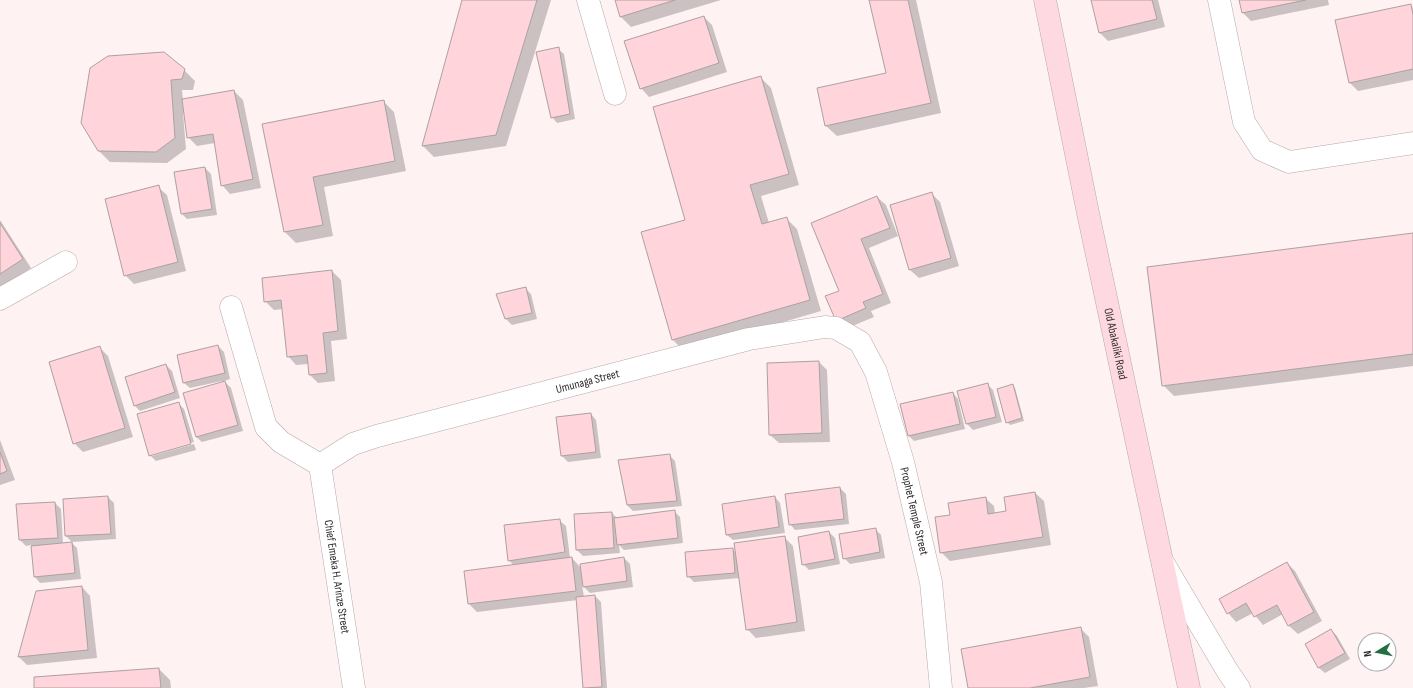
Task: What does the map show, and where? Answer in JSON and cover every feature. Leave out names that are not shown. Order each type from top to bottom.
[{"type":"main road","name":"Old Abakaliki Road","points":[[1045,0],[1088,213],[1189,688]]},
{"type":"street","points":[[588,0],[615,94]]},
{"type":"street","points":[[1219,0],[1244,122],[1262,150],[1290,162],[1413,143]]},
{"type":"street","points":[[0,299],[66,262]]},
{"type":"street","points":[[231,307],[266,427],[281,442],[320,465]]},
{"type":"street","name":"Umunaga Street","points":[[320,465],[353,444],[378,436],[749,339],[825,327],[836,328],[860,342]]},
{"type":"street","name":"Prophet Temple Street","points":[[860,342],[876,372],[903,462],[931,582],[942,688]]},
{"type":"street","name":"Chief Emeka H. Arinze Street","points":[[320,465],[354,688]]},
{"type":"street","points":[[1163,563],[1239,688]]},
{"type":"building","points":[[462,0],[537,0],[496,135],[422,146]]},
{"type":"building","points":[[615,0],[675,0],[620,17]]},
{"type":"building","points":[[869,0],[908,0],[931,103],[825,126],[817,88],[886,73]]},
{"type":"building","points":[[1091,0],[1152,0],[1157,19],[1099,33]]},
{"type":"building","points":[[1239,0],[1306,0],[1242,13]]},
{"type":"building","points":[[1411,4],[1413,15],[1413,69],[1349,83],[1335,20]]},
{"type":"building","points":[[704,16],[719,63],[640,89],[624,41]]},
{"type":"building","points":[[559,47],[570,114],[551,118],[536,52]]},
{"type":"building","points":[[164,52],[185,69],[182,79],[171,80],[175,138],[156,152],[98,151],[81,123],[90,68],[108,56]]},
{"type":"building","points":[[761,76],[789,174],[750,185],[762,224],[787,217],[810,300],[672,340],[641,232],[685,220],[653,107]]},
{"type":"building","points":[[234,90],[253,179],[221,186],[213,134],[187,138],[182,99]]},
{"type":"building","points":[[384,100],[395,161],[313,177],[323,225],[284,232],[262,124]]},
{"type":"building","points":[[205,167],[212,209],[181,214],[174,172]]},
{"type":"building","points":[[159,185],[178,262],[124,276],[105,199]]},
{"type":"building","points":[[932,192],[951,258],[909,270],[890,205]]},
{"type":"building","points":[[877,196],[890,228],[861,239],[883,294],[863,302],[866,308],[836,321],[825,296],[839,291],[811,223]]},
{"type":"building","points":[[0,223],[23,259],[0,274]]},
{"type":"building","points":[[1413,233],[1413,354],[1162,386],[1147,267]]},
{"type":"building","points":[[332,270],[338,331],[323,333],[327,373],[309,375],[307,355],[287,357],[281,300],[264,302],[262,278]]},
{"type":"building","points":[[526,287],[532,313],[505,319],[496,294]]},
{"type":"building","points":[[218,345],[225,373],[183,383],[177,355]]},
{"type":"building","points":[[100,346],[125,428],[73,444],[49,362]]},
{"type":"building","points":[[819,361],[822,433],[769,435],[767,363]]},
{"type":"building","points":[[166,364],[175,392],[134,406],[125,377]]},
{"type":"building","points":[[225,381],[238,425],[196,437],[183,393]]},
{"type":"building","points":[[988,383],[996,417],[966,424],[957,391]]},
{"type":"building","points":[[1013,384],[1022,418],[1006,423],[997,389]]},
{"type":"building","points":[[953,392],[960,424],[908,436],[900,404]]},
{"type":"building","points":[[179,402],[191,444],[149,456],[137,414]]},
{"type":"building","points":[[591,413],[596,452],[561,456],[556,417]]},
{"type":"building","points":[[0,452],[7,471],[0,474]]},
{"type":"building","points":[[670,454],[677,501],[627,505],[618,460]]},
{"type":"building","points":[[840,487],[844,519],[789,525],[785,494]]},
{"type":"building","points":[[1035,492],[1043,537],[940,553],[935,517],[950,515],[948,503],[986,497],[988,514],[1006,511],[1004,497]]},
{"type":"building","points":[[108,496],[111,534],[65,536],[63,499]]},
{"type":"building","points":[[775,496],[779,527],[726,535],[722,504]]},
{"type":"building","points":[[55,502],[58,538],[19,540],[16,504]]},
{"type":"building","points":[[675,510],[678,538],[617,545],[614,518]]},
{"type":"building","points":[[612,512],[614,548],[576,550],[574,514]]},
{"type":"building","points":[[560,519],[565,552],[508,561],[504,525]]},
{"type":"building","points":[[876,528],[880,552],[843,559],[839,534]]},
{"type":"building","points":[[829,531],[835,559],[802,565],[798,537]]},
{"type":"building","points":[[785,536],[797,622],[746,630],[734,543]]},
{"type":"building","points":[[72,542],[75,573],[34,577],[31,546]]},
{"type":"building","points":[[733,548],[735,573],[687,577],[685,552]]},
{"type":"building","points":[[572,557],[576,591],[468,604],[464,571]]},
{"type":"building","points":[[624,557],[627,581],[583,587],[580,564]]},
{"type":"building","points":[[1287,562],[1314,612],[1288,626],[1277,605],[1254,617],[1246,603],[1227,614],[1219,599]]},
{"type":"building","points":[[82,586],[88,650],[18,657],[36,591]]},
{"type":"building","points":[[595,595],[602,687],[583,688],[576,597]]},
{"type":"building","points":[[1081,627],[1090,677],[1030,688],[968,688],[961,649]]},
{"type":"building","points":[[1331,629],[1345,653],[1318,668],[1305,644]]},
{"type":"building","points":[[159,668],[161,688],[34,688],[34,677]]}]
